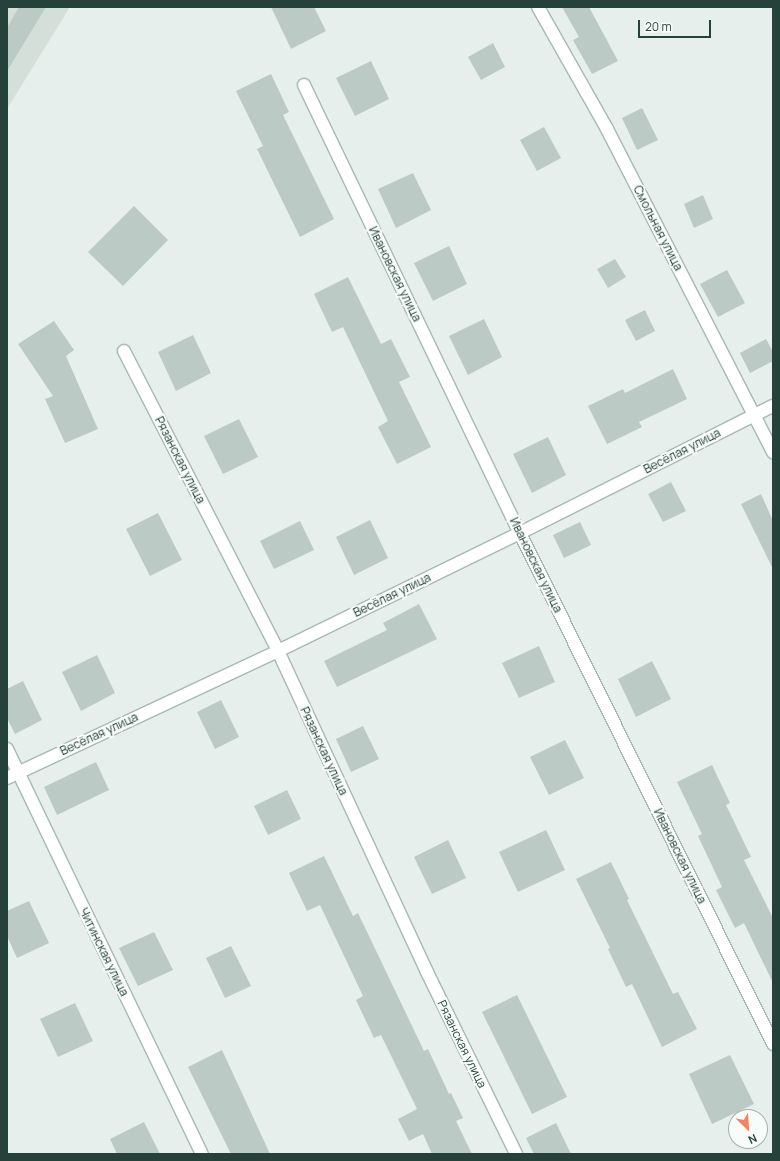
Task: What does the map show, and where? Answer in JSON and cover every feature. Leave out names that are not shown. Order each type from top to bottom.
[{"type":"street","name":"Смольная улица","points":[[538,7],[607,129],[773,452]]},
{"type":"street","name":"Ивановская улица","points":[[304,85],[520,533],[773,1044]]},
{"type":"street","name":"Рязанская улица","points":[[124,351],[278,651],[427,972],[516,1154]]},
{"type":"street","name":"Весёлая улица","points":[[12,775],[278,651],[520,533],[773,406]]},
{"type":"street","name":"Читинская улица","points":[[7,750],[12,775],[202,1154]]},
{"type":"shaded area","points":[[7,7],[70,7],[7,109]]},
{"type":"building","points":[[19,7],[46,7],[7,71],[7,28]]},
{"type":"building","points":[[271,7],[314,7],[326,31],[291,49]]},
{"type":"building","points":[[562,7],[589,7],[618,61],[592,74],[573,40],[579,37]]},
{"type":"building","points":[[493,43],[505,67],[481,80],[468,57]]},
{"type":"building","points":[[371,61],[389,99],[355,116],[336,78]]},
{"type":"building","points":[[271,74],[289,112],[283,115],[334,219],[300,237],[257,149],[263,146],[236,91]]},
{"type":"building","points":[[642,108],[658,140],[637,150],[622,118]]},
{"type":"building","points":[[544,127],[561,158],[537,171],[520,140]]},
{"type":"building","points":[[413,173],[431,210],[396,228],[378,189]]},
{"type":"building","points":[[703,195],[713,219],[694,228],[684,204]]},
{"type":"building","points":[[134,206],[168,240],[123,286],[88,252]]},
{"type":"building","points":[[449,246],[467,284],[433,301],[414,263]]},
{"type":"building","points":[[615,259],[626,277],[608,288],[597,269]]},
{"type":"building","points":[[727,270],[745,303],[718,317],[700,284]]},
{"type":"building","points":[[348,277],[381,344],[391,339],[410,377],[399,382],[431,447],[397,464],[378,427],[388,421],[343,327],[332,332],[314,294]]},
{"type":"building","points":[[645,310],[655,331],[636,341],[625,320]]},
{"type":"building","points":[[484,319],[502,357],[468,375],[449,336]]},
{"type":"building","points":[[54,321],[74,350],[66,356],[98,429],[65,443],[45,399],[53,396],[18,344]]},
{"type":"building","points":[[193,335],[211,373],[176,391],[158,352]]},
{"type":"building","points":[[766,339],[773,352],[773,361],[750,373],[740,353]]},
{"type":"building","points":[[673,369],[687,399],[639,422],[642,427],[607,444],[588,406],[623,389],[625,393]]},
{"type":"building","points":[[239,419],[258,457],[223,474],[204,436]]},
{"type":"building","points":[[548,437],[566,475],[532,493],[513,454]]},
{"type":"building","points":[[671,482],[686,511],[663,522],[648,494]]},
{"type":"building","points":[[761,494],[773,521],[773,569],[741,504]]},
{"type":"building","points":[[158,513],[182,560],[150,576],[126,529]]},
{"type":"building","points":[[370,520],[388,558],[354,575],[336,537]]},
{"type":"building","points":[[300,521],[314,550],[274,569],[260,541]]},
{"type":"building","points":[[580,522],[591,545],[564,558],[553,535]]},
{"type":"building","points":[[419,604],[437,639],[337,687],[324,661],[387,630],[383,623]]},
{"type":"building","points":[[539,646],[555,682],[519,698],[502,663]]},
{"type":"building","points":[[97,655],[115,693],[81,711],[62,672]]},
{"type":"building","points":[[652,661],[671,699],[636,717],[618,679]]},
{"type":"building","points":[[23,681],[42,720],[15,734],[7,718],[7,689]]},
{"type":"building","points":[[221,700],[239,737],[215,749],[197,712]]},
{"type":"building","points":[[363,726],[379,759],[351,772],[336,739]]},
{"type":"building","points":[[565,740],[584,778],[549,795],[530,757]]},
{"type":"building","points":[[96,762],[109,790],[57,815],[44,787]]},
{"type":"building","points":[[712,765],[730,803],[726,805],[751,857],[744,860],[773,918],[773,983],[744,923],[735,928],[716,890],[722,887],[698,836],[702,834],[677,782]]},
{"type":"building","points":[[287,790],[301,819],[268,835],[254,806]]},
{"type":"building","points":[[546,830],[565,870],[518,892],[499,852]]},
{"type":"building","points":[[448,840],[466,878],[432,894],[414,857]]},
{"type":"building","points":[[324,856],[353,916],[358,913],[424,1051],[428,1049],[449,1094],[451,1093],[463,1118],[456,1121],[472,1154],[432,1154],[423,1134],[409,1141],[398,1119],[417,1109],[381,1035],[374,1038],[356,1000],[363,996],[320,905],[307,911],[289,873]]},
{"type":"building","points":[[611,862],[629,899],[627,900],[673,994],[678,992],[697,1029],[662,1047],[632,984],[626,987],[608,949],[610,948],[576,879]]},
{"type":"building","points":[[29,901],[49,943],[17,958],[7,936],[7,911]]},
{"type":"building","points":[[154,932],[173,970],[138,986],[119,948]]},
{"type":"building","points":[[231,946],[251,986],[225,998],[206,958]]},
{"type":"building","points":[[517,995],[567,1097],[532,1114],[482,1012]]},
{"type":"building","points":[[75,1003],[93,1041],[58,1057],[40,1019]]},
{"type":"building","points":[[222,1050],[270,1154],[231,1154],[188,1067]]},
{"type":"building","points":[[730,1055],[754,1104],[744,1109],[728,1109],[728,1116],[712,1124],[689,1074]]},
{"type":"building","points":[[144,1122],[160,1154],[117,1154],[110,1139]]},
{"type":"building","points":[[556,1123],[571,1154],[534,1154],[526,1138]]}]
